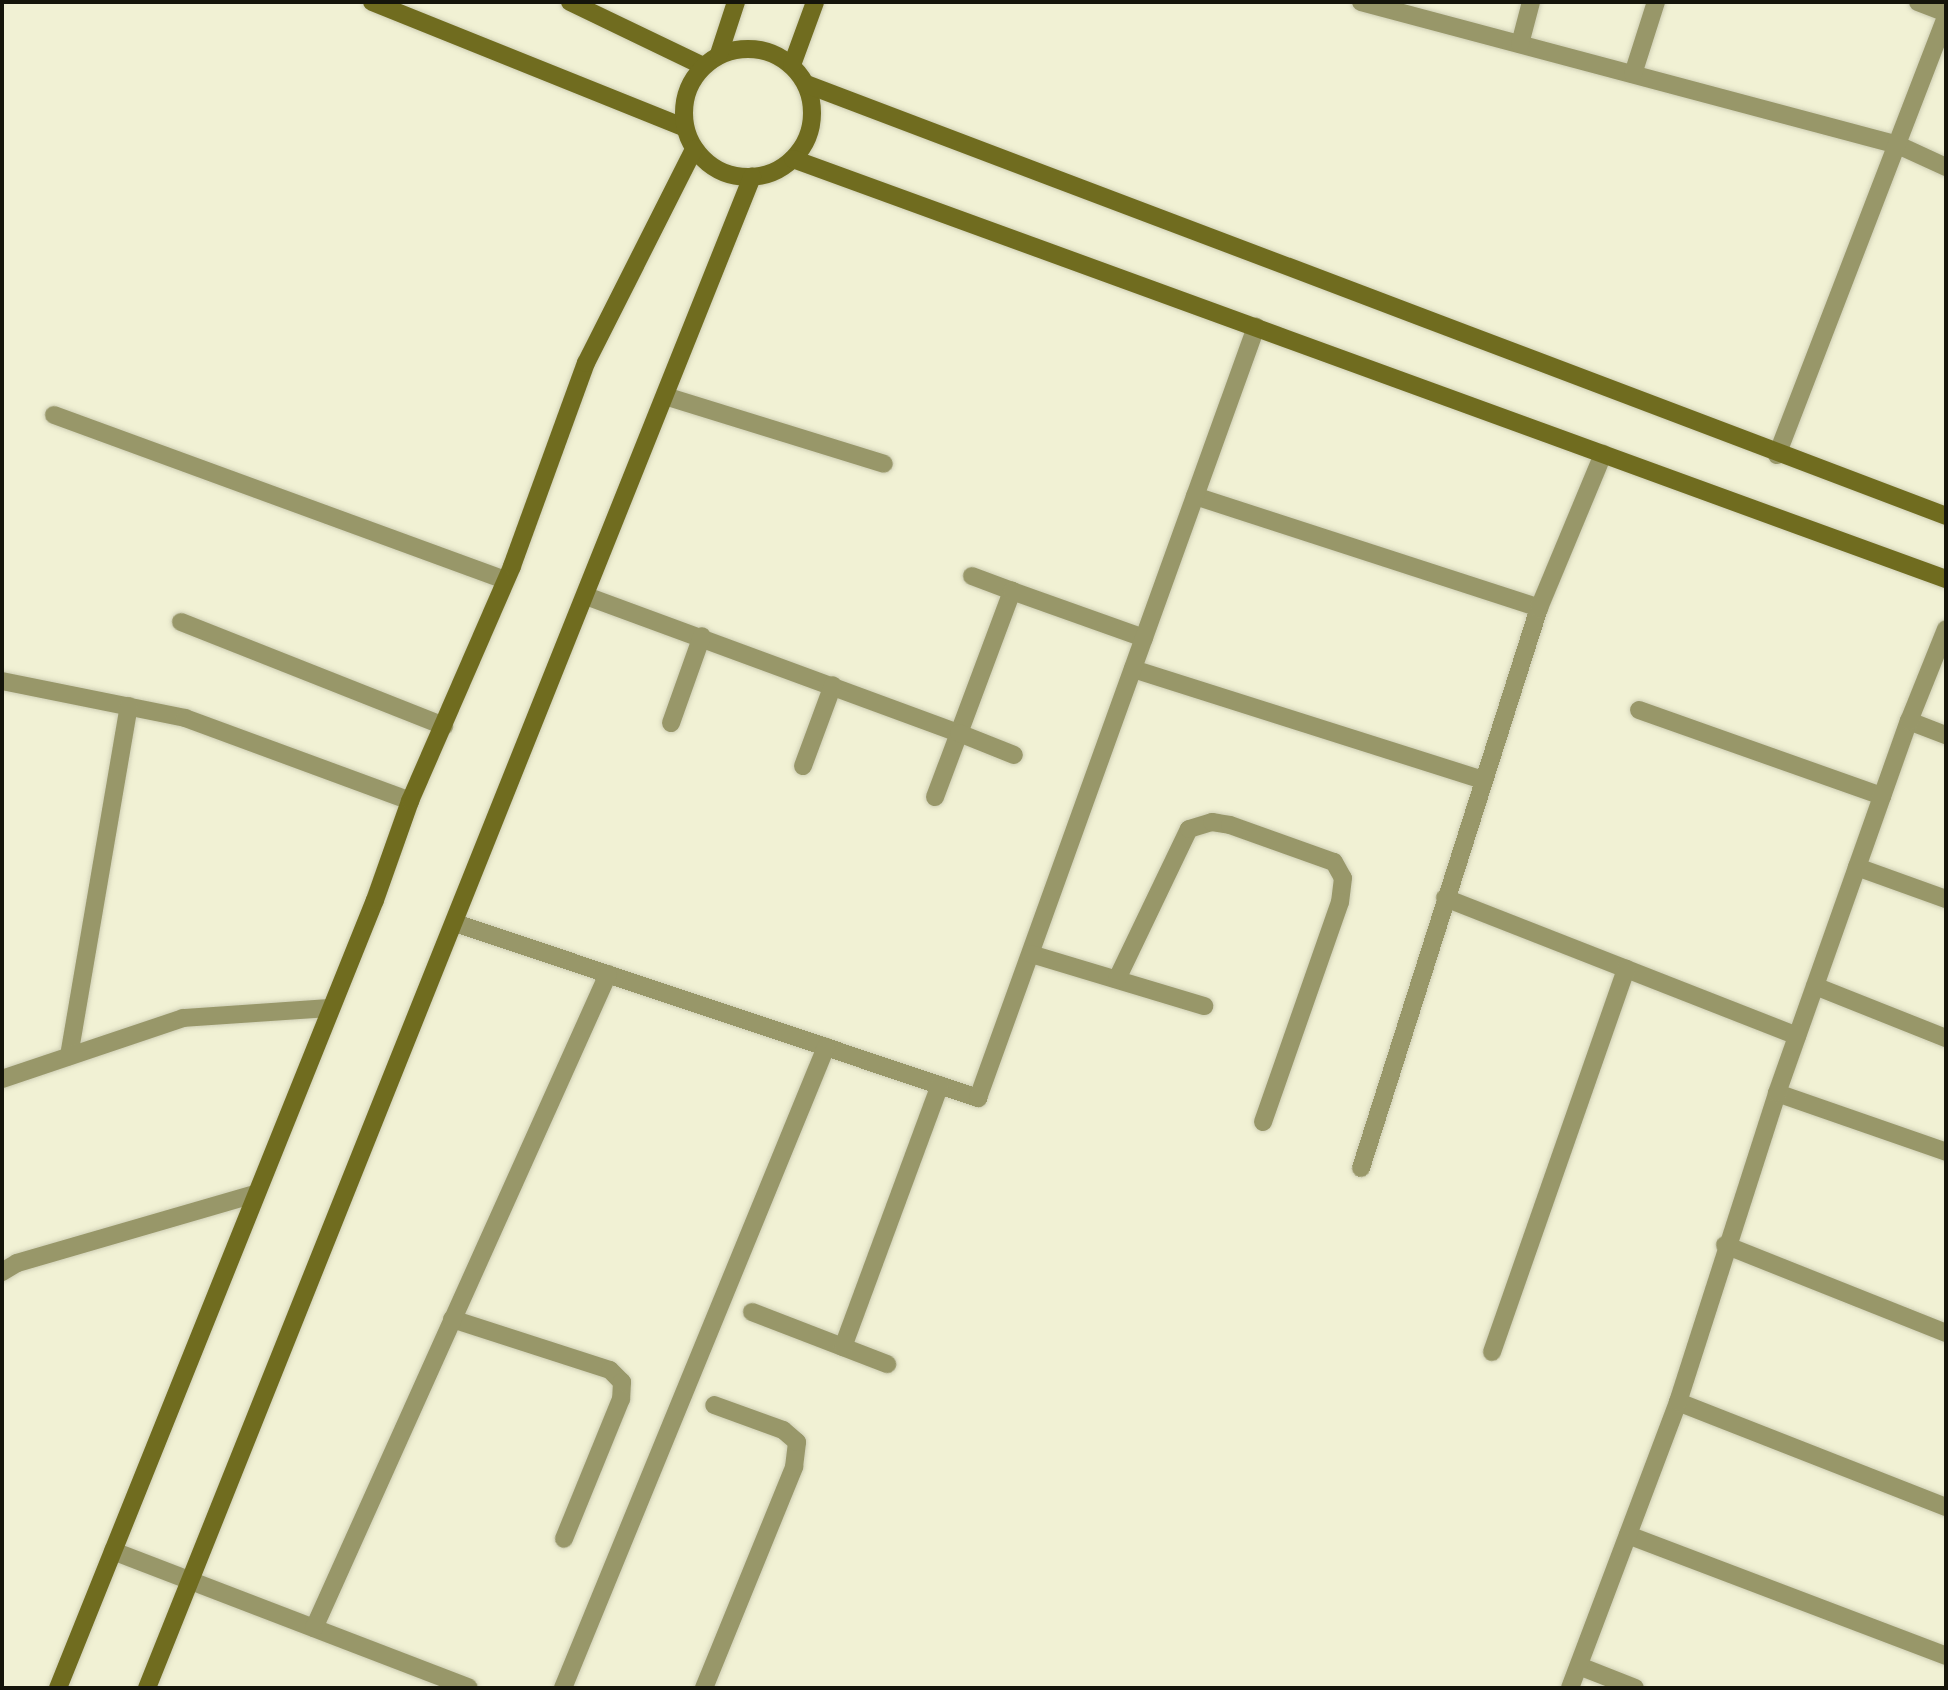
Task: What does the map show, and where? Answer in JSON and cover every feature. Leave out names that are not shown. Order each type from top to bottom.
[{"type":"street","points":[[372,2],[685,128]]},
{"type":"street","points":[[570,2],[703,66]]},
{"type":"street","points":[[719,54],[736,2]]},
{"type":"street","points":[[792,65],[815,2]]},
{"type":"street","points":[[1361,2],[1391,6],[1521,44],[1898,145],[1946,167]]},
{"type":"street","points":[[1521,44],[1531,2]]},
{"type":"street","points":[[1633,74],[1656,2]]},
{"type":"street","points":[[1777,455],[1946,15],[1919,2]]},
{"type":"street","points":[[759,48],[792,65],[806,84],[812,124],[793,159],[774,172],[752,177],[730,175],[709,165],[694,149],[685,128],[683,106],[690,84],[703,66],[719,54],[759,48]]},
{"type":"street","points":[[806,84],[1285,262],[1777,455],[1946,516]]},
{"type":"street","points":[[58,1688],[328,1008],[375,900],[410,801],[505,580],[586,363],[694,149]]},
{"type":"street","points":[[793,159],[1946,579]]},
{"type":"street","points":[[147,1688],[192,1582],[752,177]]},
{"type":"street","points":[[455,923],[978,1098],[1255,327]]},
{"type":"street","points":[[666,396],[884,464]]},
{"type":"street","points":[[54,415],[505,580]]},
{"type":"street","points":[[1361,1168],[1482,780],[1539,608],[1603,454]]},
{"type":"street","points":[[1195,496],[1539,608]]},
{"type":"street","points":[[972,576],[1144,638]]},
{"type":"street","points":[[935,797],[1012,591]]},
{"type":"street","points":[[586,596],[702,636],[1014,755]]},
{"type":"street","points":[[181,622],[444,726]]},
{"type":"street","points":[[1570,1688],[1678,1402],[1725,1245],[1777,1093],[1909,721],[1946,629]]},
{"type":"street","points":[[671,723],[702,636]]},
{"type":"street","points":[[1133,669],[1482,780]]},
{"type":"street","points":[[2,681],[185,718],[410,801]]},
{"type":"street","points":[[803,766],[833,685]]},
{"type":"street","points":[[69,1056],[129,706]]},
{"type":"street","points":[[1639,710],[1882,796]]},
{"type":"street","points":[[1909,721],[1946,735]]},
{"type":"street","points":[[1117,979],[1189,829],[1212,822],[1230,825],[1334,862],[1343,878],[1340,902],[1263,1122]]},
{"type":"street","points":[[1857,867],[1946,899]]},
{"type":"street","points":[[1445,898],[1797,1036]]},
{"type":"street","points":[[1031,954],[1204,1006]]},
{"type":"street","points":[[1492,1352],[1626,969]]},
{"type":"street","points":[[314,1629],[608,974]]},
{"type":"street","points":[[1815,986],[1946,1038]]},
{"type":"street","points":[[2,1079],[183,1018],[328,1008]]},
{"type":"street","points":[[563,1688],[826,1047]]},
{"type":"street","points":[[843,1346],[940,1085]]},
{"type":"street","points":[[1777,1093],[1946,1152]]},
{"type":"street","points":[[2,1272],[17,1263],[255,1194]]},
{"type":"street","points":[[1725,1245],[1946,1333]]},
{"type":"street","points":[[752,1312],[887,1364]]},
{"type":"street","points":[[452,1319],[610,1370],[622,1382],[621,1399],[564,1539]]},
{"type":"street","points":[[1678,1402],[1946,1507]]},
{"type":"street","points":[[704,1688],[794,1467],[797,1442],[783,1430],[714,1405]]},
{"type":"street","points":[[1628,1535],[1946,1656]]},
{"type":"street","points":[[113,1551],[470,1688]]},
{"type":"street","points":[[1579,1666],[1635,1688]]}]
